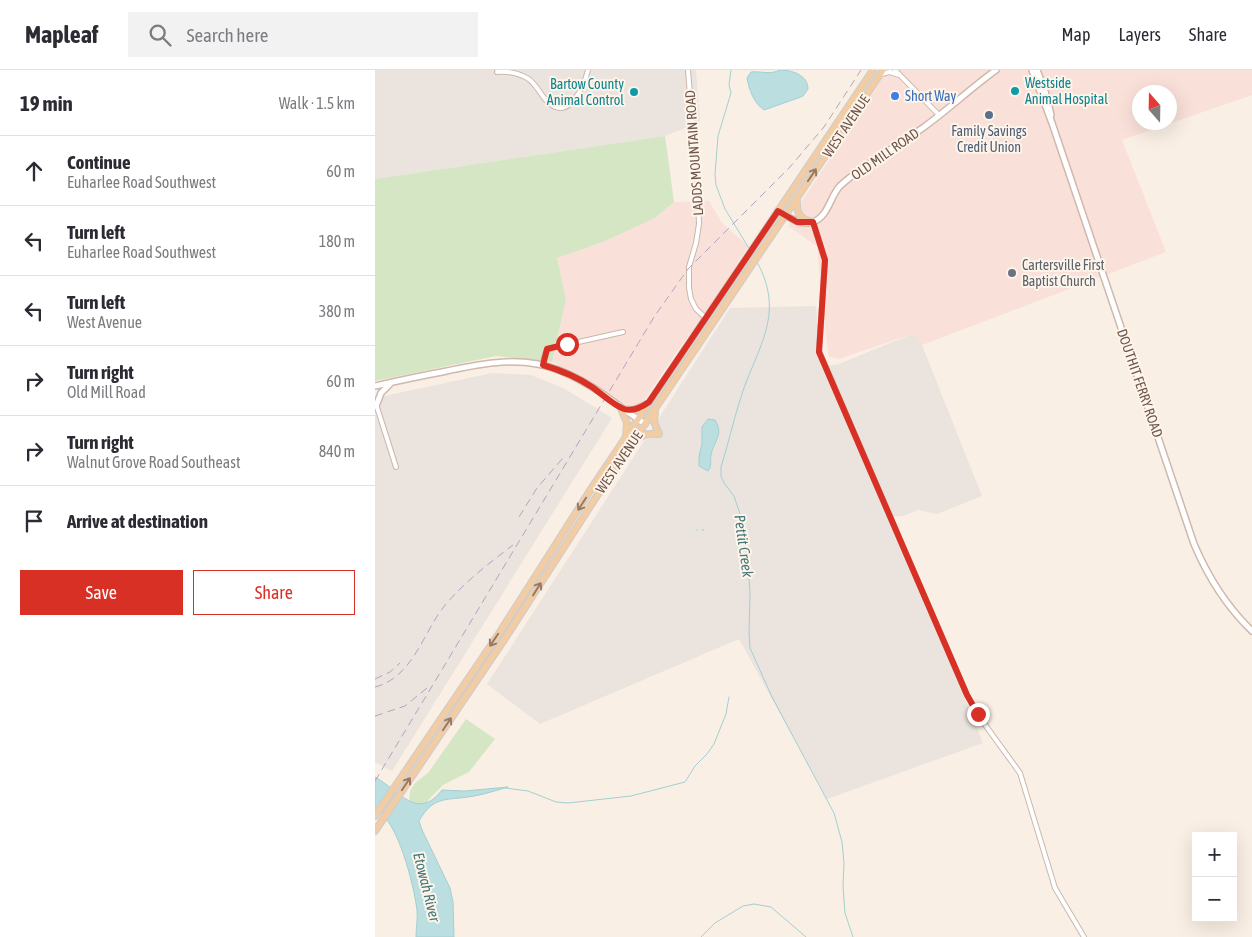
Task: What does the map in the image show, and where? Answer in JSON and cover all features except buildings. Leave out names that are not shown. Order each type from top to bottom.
[{"type":"main road","name":"WEST AVENUE","points":[[375,816],[500,632],[649,402],[873,70]]},
{"type":"main road","name":"WEST AVENUE","points":[[375,830],[504,640],[655,408],[882,72]]},
{"type":"main road","points":[[797,199],[797,211],[800,217],[813,222]]},
{"type":"main road","points":[[625,438],[627,423],[622,408],[633,410],[649,402]]},
{"type":"main road","points":[[632,443],[646,434],[659,434],[654,422],[655,408]]},
{"type":"street","points":[[497,72],[510,72],[528,79],[549,103],[560,107],[569,104],[577,98],[588,70]]},
{"type":"street","name":"LADDS MOUNTAIN ROAD","points":[[688,70],[699,224],[689,267],[689,288],[693,304],[706,318]]},
{"type":"street","points":[[895,70],[939,115]]},
{"type":"street","name":"OLD MILL ROAD","points":[[813,222],[823,215],[839,188],[853,176],[914,134],[996,70]]},
{"type":"street","name":"DOUTHIT FERRY ROAD","points":[[1032,70],[1052,123],[1194,544],[1219,592],[1234,612],[1252,630]]},
{"type":"street","name":"DOUTHIT FERRY ROAD","points":[[1037,70],[1048,101],[1052,123]]},
{"type":"street","points":[[882,72],[899,75]]},
{"type":"street","points":[[778,211],[797,222],[813,222],[825,260],[819,352],[967,695],[978,714],[1020,773],[1055,888],[1084,937]]},
{"type":"street","points":[[543,365],[547,349],[623,332]]},
{"type":"street","points":[[375,386],[495,362],[517,361],[543,365],[580,380],[645,424]]},
{"type":"street","points":[[393,382],[381,393],[376,404],[396,467]]},
{"type":"shaded area","points":[[375,70],[696,70],[700,122],[665,136],[375,179]]},
{"type":"shaded area","points":[[888,70],[1252,70],[1252,95],[1177,121],[1177,85],[1132,85],[1132,130],[1151,130],[1122,140],[1166,252],[922,345],[915,333],[839,359],[829,357],[817,246],[788,226],[804,198]]},
{"type":"shaded area","points":[[709,201],[722,223],[748,246],[713,303],[675,354],[641,405],[630,407],[579,374],[552,362],[566,299],[557,258],[603,242],[655,218],[674,202]]},
{"type":"shaded area","points":[[816,306],[821,366],[836,365],[915,333],[922,345],[982,496],[937,514],[918,510],[903,516],[890,517],[983,743],[827,799],[739,639],[540,724],[487,684],[730,308]]},
{"type":"shaded area","points":[[492,373],[531,375],[565,389],[612,418],[392,771],[375,762],[375,398]]},
{"type":"green space","points":[[665,136],[674,202],[655,218],[603,242],[557,258],[566,299],[552,362],[496,356],[375,381],[375,179]]},
{"type":"green space","points":[[466,719],[495,739],[469,772],[443,785],[425,805],[409,805],[410,791],[415,783],[428,773]]},
{"type":"water","points":[[780,70],[799,74],[805,80],[808,89],[803,96],[764,110],[752,96],[747,78],[751,72],[770,73]]},
{"type":"water","points":[[708,419],[715,420],[719,432],[708,471],[699,466],[699,456],[702,444],[702,427]]},
{"type":"water","name":"Etowah River","points":[[375,777],[400,795],[416,803],[424,803],[433,799],[442,790],[464,791],[508,787],[478,795],[443,800],[430,806],[419,821],[450,888],[453,902],[454,937],[416,937],[417,913],[408,870],[398,839],[391,826],[383,815],[375,809]]},
{"type":"waterway","name":"Pettit Creek","points":[[731,70],[729,85],[731,93],[718,136],[716,185],[725,209],[750,250]]},
{"type":"waterway","name":"Pettit Creek","points":[[757,262],[765,281],[769,299],[769,316],[760,349],[737,408],[721,467],[721,476],[734,496],[743,523],[750,593],[750,648],[772,697],[834,813],[842,842],[845,913],[853,937]]},
{"type":"waterway","points":[[505,788],[528,791],[556,802],[568,803],[631,796],[685,782],[695,766],[714,744],[726,714],[729,697]]},
{"type":"waterway","name":"Pettit Creek","points":[[701,937],[715,923],[743,906],[754,904],[771,907],[806,937]]},
{"type":"railway","points":[[375,781],[654,317],[688,269],[790,167],[824,127],[861,70]]},
{"type":"railway","points":[[519,517],[537,488],[563,458]]},
{"type":"railway","points":[[375,687],[388,682],[399,674],[409,663],[446,604],[470,580],[513,545]]},
{"type":"railway","points":[[375,679],[390,672],[400,663]]},
{"type":"railway","points":[[375,716],[405,706],[427,688]]},
{"type":"place","name":"Westside Animal Hospital","points":[[1015,91]]},
{"type":"place","name":"Bartow County Animal Control","points":[[634,92]]},
{"type":"place","name":"Short Way","points":[[895,96]]},
{"type":"place","name":"Family Savings Credit Union","points":[[989,115]]},
{"type":"place","name":"Cartersville First Baptist Church","points":[[1012,273]]},
{"type":"route","points":[[567,344],[547,349],[543,365],[580,380],[623,409],[633,410],[642,407],[649,402],[778,211],[797,222],[813,222],[825,260],[819,352],[967,695],[978,714]]}]
